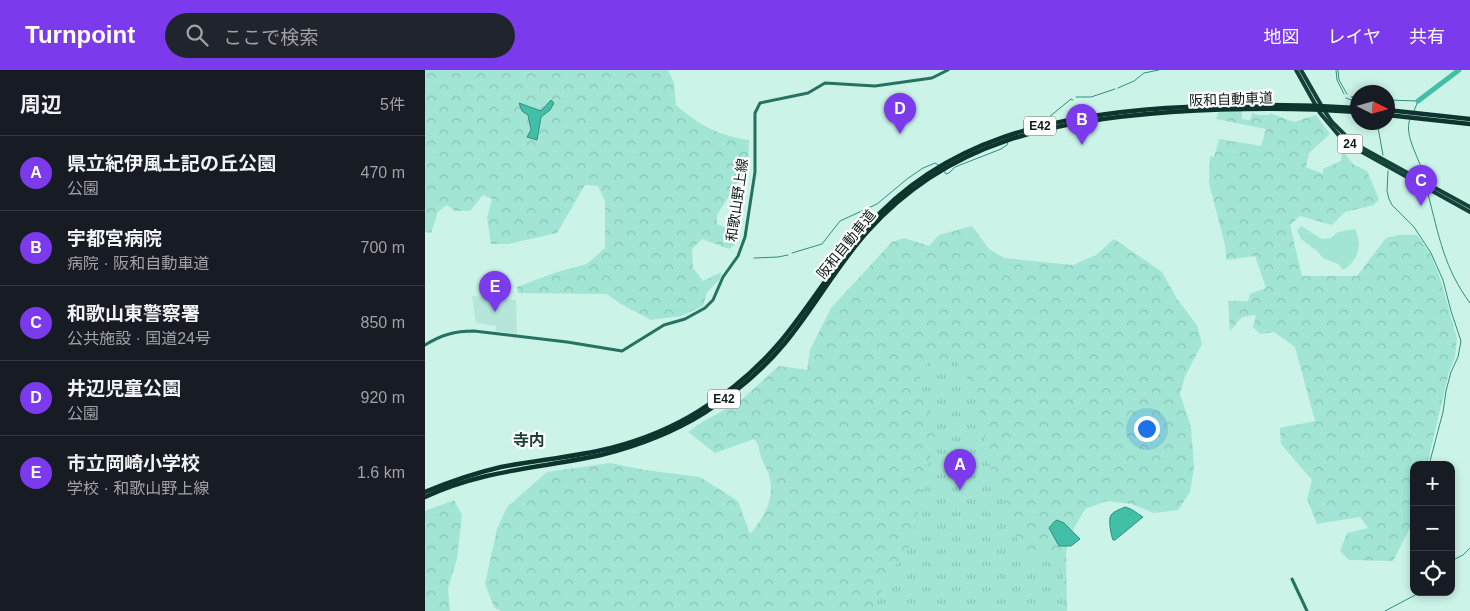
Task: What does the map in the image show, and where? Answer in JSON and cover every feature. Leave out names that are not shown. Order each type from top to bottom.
[{"type":"highway","name":"24","points":[[1296,70],[1320,113],[1341,138],[1362,152],[1470,212]]},
{"type":"highway","name":"24","points":[[1301,70],[1332,122],[1345,135],[1364,149],[1470,207]]},
{"type":"highway","name":"阪和自動車道","points":[[425,492],[456,480],[498,468],[598,451],[627,444],[670,427],[701,410],[731,389],[765,359],[793,326],[841,257],[871,222],[899,195],[980,145],[1018,131],[1070,120],[1149,112],[1213,107],[1350,108]]},
{"type":"highway","name":"阪和自動車道","points":[[1327,108],[1350,111]]},
{"type":"highway","points":[[1395,111],[1470,120]]},
{"type":"highway","points":[[1395,116],[1470,124]]},
{"type":"highway","name":"阪和自動車道","points":[[425,497],[466,481],[499,472],[585,458],[628,447],[672,430],[703,413],[762,368],[796,329],[845,260],[869,230],[901,198],[939,169]]},
{"type":"main road","name":"和歌山野上線","points":[[425,345],[447,334],[474,331],[623,351],[663,325],[697,314],[713,300],[723,277],[739,256],[744,242],[755,172],[755,113],[760,103],[808,93],[825,83],[875,86],[932,78],[948,70]]},
{"type":"main road","points":[[1292,579],[1307,611]]},
{"type":"shaded area","points":[[551,100],[554,103],[550,110],[541,117],[537,140],[527,137],[531,130],[528,115],[522,111],[519,103],[541,111]]},
{"type":"shaded area","points":[[472,296],[516,300],[517,334],[495,331],[496,326],[476,323]]},
{"type":"shaded area","points":[[1125,507],[1143,517],[1113,540],[1110,517],[1114,512]]},
{"type":"shaded area","points":[[1057,520],[1064,523],[1080,539],[1071,546],[1059,546],[1049,528]]},
{"type":"green space","points":[[425,70],[668,70],[674,83],[676,105],[701,124],[728,136],[749,140],[748,177],[737,183],[717,215],[717,224],[740,232],[740,241],[729,249],[702,239],[692,249],[693,268],[703,281],[721,272],[720,279],[707,292],[703,306],[681,316],[651,320],[607,294],[518,293],[517,287],[557,272],[587,264],[605,248],[605,201],[598,186],[585,185],[557,233],[508,244],[491,244],[487,218],[492,199],[483,195],[470,211],[455,211],[447,205],[438,212],[431,233],[425,232]]},
{"type":"green space","points":[[1242,111],[1242,119],[1250,120],[1252,113],[1269,115],[1270,113],[1294,122],[1316,115],[1330,134],[1309,153],[1306,167],[1323,174],[1323,169],[1341,161],[1342,150],[1353,164],[1367,171],[1379,199],[1374,205],[1345,212],[1332,225],[1300,216],[1290,225],[1302,276],[1357,276],[1386,238],[1399,235],[1417,235],[1431,255],[1441,281],[1457,339],[1455,357],[1449,372],[1428,461],[1410,461],[1410,528],[1393,561],[1349,560],[1340,551],[1347,533],[1368,528],[1360,517],[1317,524],[1307,499],[1312,480],[1281,444],[1280,428],[1315,421],[1295,347],[1274,332],[1260,334],[1253,327],[1256,315],[1242,317],[1230,331],[1228,301],[1248,301],[1250,294],[1266,288],[1255,256],[1226,260],[1225,245],[1209,183],[1210,156],[1214,157],[1219,139],[1261,146],[1266,129],[1216,119],[1219,112]]},
{"type":"green space","points":[[972,226],[989,249],[1004,258],[1073,265],[1096,255],[1114,239],[1162,272],[1177,299],[1197,325],[1202,344],[1185,376],[1180,394],[1191,427],[1194,467],[1190,492],[1178,510],[1154,513],[1132,504],[1107,501],[1085,509],[1070,535],[1066,553],[1067,611],[501,611],[494,607],[485,584],[497,529],[507,507],[547,472],[610,463],[645,470],[700,477],[738,501],[750,534],[764,514],[771,492],[771,484],[758,444],[754,439],[715,453],[688,432],[702,422],[739,402],[779,366],[807,370],[810,350],[831,308],[892,242],[904,238],[929,246],[939,235]]},
{"type":"green space","points":[[1301,226],[1322,239],[1331,238],[1338,232],[1355,229],[1359,241],[1358,252],[1352,262],[1343,270],[1338,264],[1323,258],[1301,239],[1297,230]]},
{"type":"green space","points":[[956,361],[969,381],[980,412],[992,477],[1005,503],[1012,529],[1026,555],[1050,557],[1063,575],[1065,606],[1062,611],[873,611],[891,571],[910,547],[936,433],[930,409],[915,389],[927,363]]},
{"type":"green space","points":[[454,500],[462,515],[457,559],[448,588],[450,611],[425,611],[425,511]]},
{"type":"waterway","points":[[1118,88],[1134,81],[1144,73],[1159,70]]},
{"type":"waterway","points":[[1336,70],[1337,80],[1344,94]]},
{"type":"waterway","points":[[1338,70],[1339,80],[1347,94]]},
{"type":"waterway","points":[[1418,101],[1459,70]]},
{"type":"waterway","points":[[1076,97],[1091,97],[1115,89]]},
{"type":"waterway","points":[[1346,98],[1350,100]]},
{"type":"waterway","points":[[1023,129],[1043,122],[1071,99],[1073,100]]},
{"type":"waterway","points":[[1395,100],[1418,101],[1414,111]]},
{"type":"waterway","points":[[1410,119],[1409,133],[1424,177]]},
{"type":"waterway","points":[[1378,130],[1383,155]]},
{"type":"waterway","points":[[944,171],[946,174],[949,173],[955,167],[1001,149],[1007,145],[1008,141]]},
{"type":"waterway","points":[[792,253],[822,244],[840,221],[877,204],[923,168],[935,163],[940,166]]},
{"type":"waterway","points":[[1388,171],[1387,191],[1389,199],[1392,205],[1414,227],[1431,253],[1443,280],[1461,341],[1458,357],[1451,372],[1446,391],[1443,412],[1430,461]]},
{"type":"waterway","points":[[1428,194],[1439,238],[1448,264],[1470,303]]},
{"type":"waterway","points":[[754,258],[788,255]]},
{"type":"waterway","points":[[1455,559],[1463,555],[1470,548]]},
{"type":"waterway","points":[[1385,611],[1413,596]]},
{"type":"place","name":"井辺児童公園","points":[[900,134]]},
{"type":"place","name":"宇都宮病院","points":[[1082,145]]},
{"type":"place","name":"和歌山東警察署","points":[[1421,206]]},
{"type":"place","name":"市立岡崎小学校","points":[[495,312]]},
{"type":"place","name":"県立紀伊風土記の丘公園","points":[[960,490]]},
{"type":"district","name":"寺内","points":[[529,440]]}]
